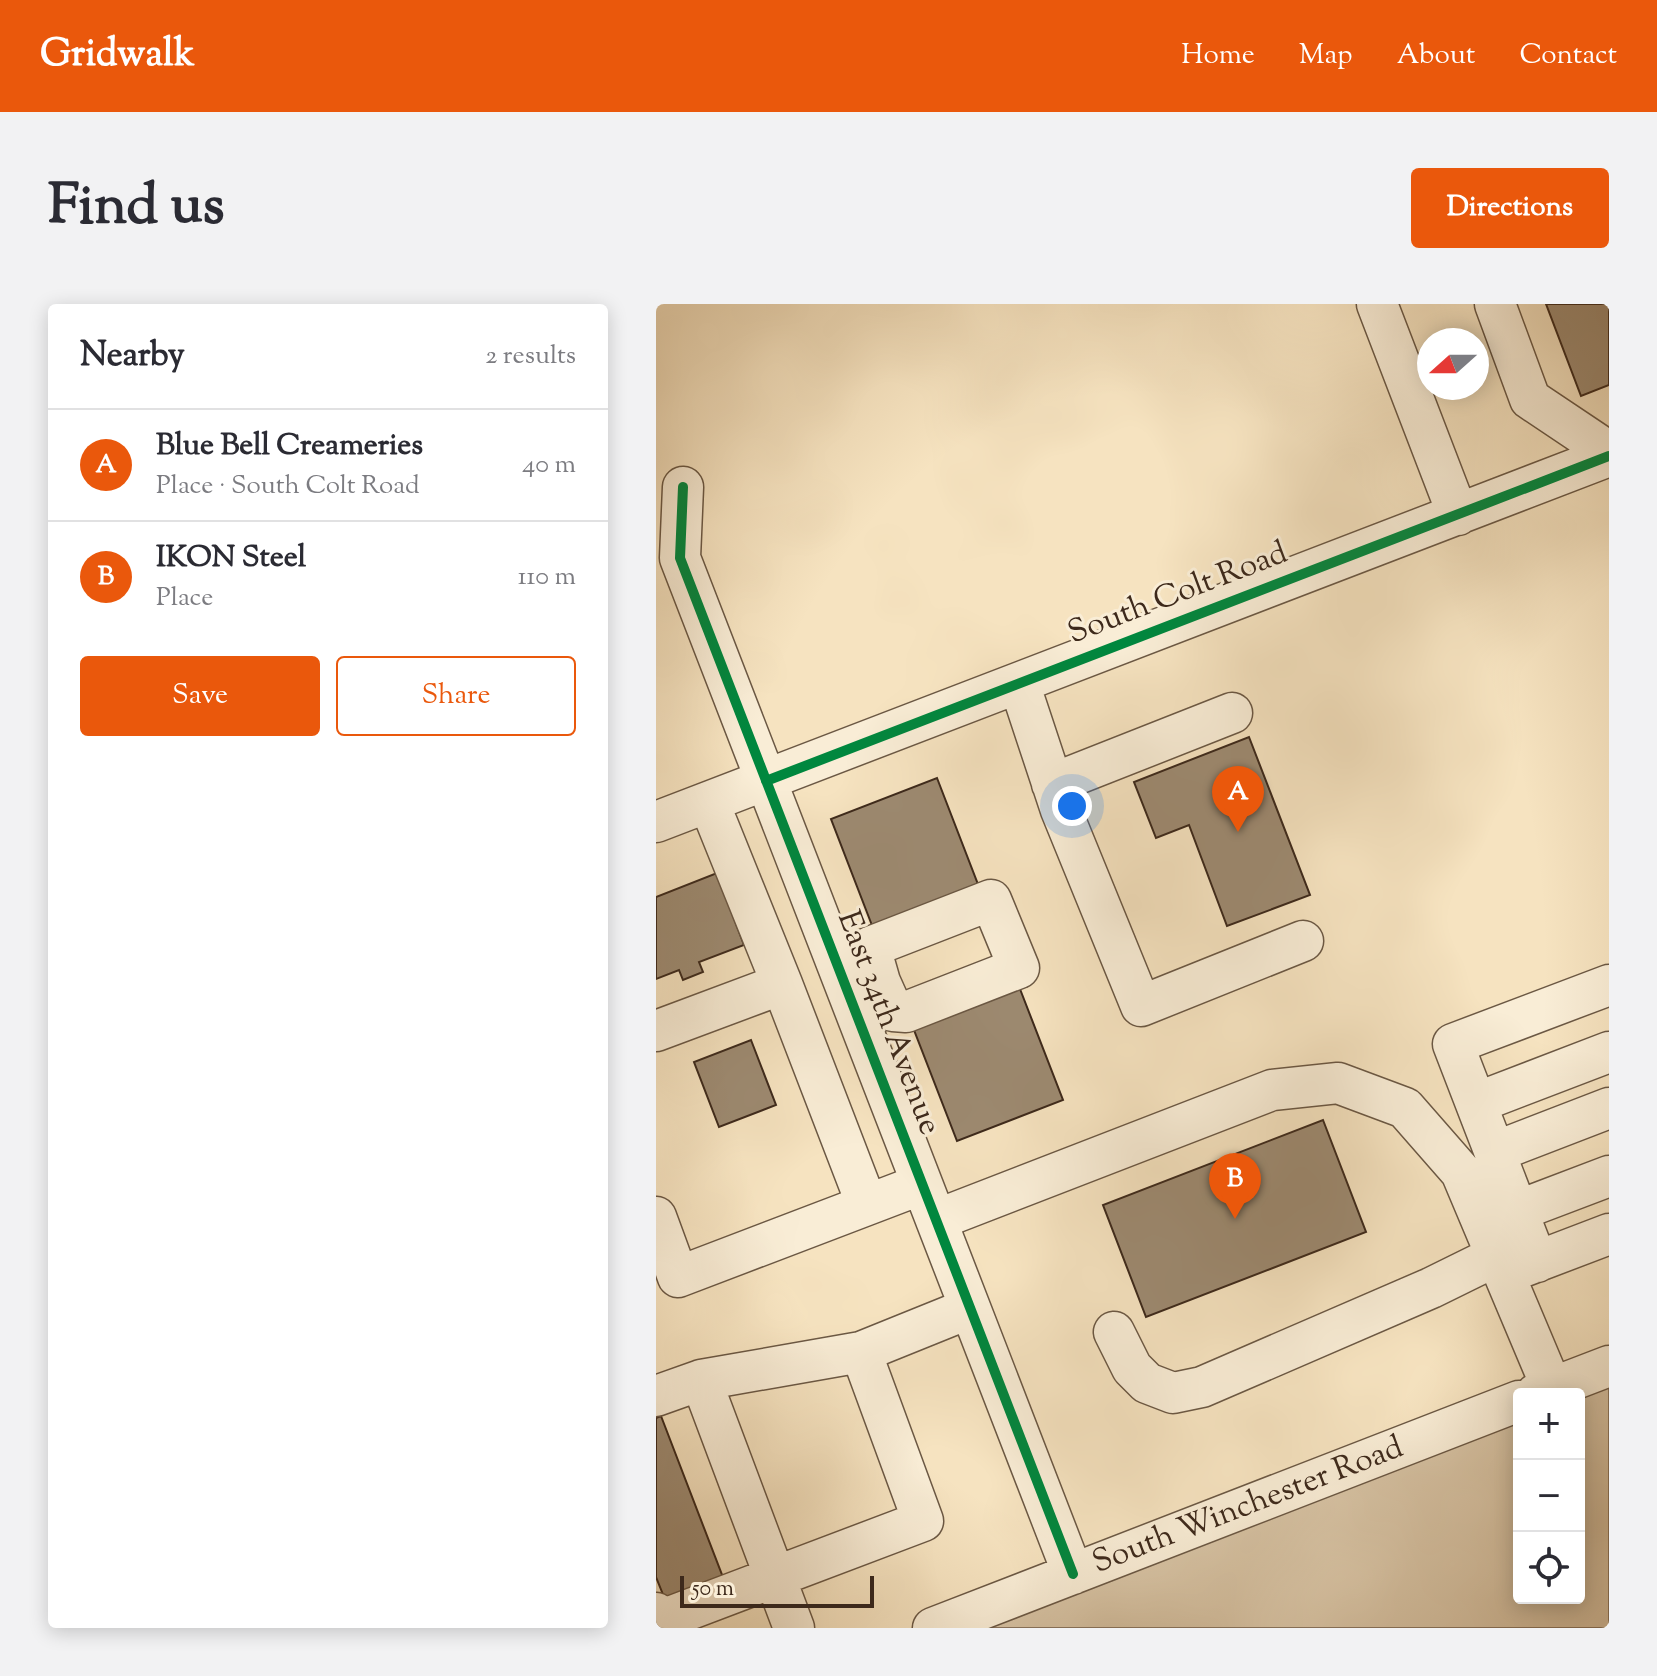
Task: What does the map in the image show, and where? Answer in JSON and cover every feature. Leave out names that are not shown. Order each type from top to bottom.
[{"type":"street","points":[[1377,304],[1458,515]]},
{"type":"street","points":[[1495,304],[1530,399],[1609,454]]},
{"type":"street","name":"South Colt Road","points":[[656,822],[1458,515],[1609,454]]},
{"type":"street","name":"East 34th Avenue","points":[[683,487],[680,558],[766,781],[865,988],[929,1202],[1073,1574]]},
{"type":"street","points":[[1019,683],[1061,810],[1141,1006],[1303,941]]},
{"type":"street","points":[[1052,784],[1232,713]]},
{"type":"street","points":[[709,803],[867,1205]]},
{"type":"street","points":[[656,1031],[782,984]]},
{"type":"street","points":[[1535,1388],[1512,1264],[1517,1211],[1453,1044],[1609,985]]},
{"type":"street","points":[[1476,1103],[1609,1052]]},
{"type":"street","points":[[656,1217],[667,1281],[867,1205],[929,1202],[1272,1090],[1338,1083],[1405,1108],[1461,1172],[1512,1264]]},
{"type":"street","points":[[1495,1152],[1609,1108]]},
{"type":"street","points":[[1517,1211],[1609,1176]]},
{"type":"street","points":[[1114,1332],[1132,1368],[1147,1383],[1173,1393],[1202,1387],[1431,1288],[1609,1234]]},
{"type":"street","points":[[656,1396],[701,1380],[861,1352],[970,1308]]},
{"type":"street","points":[[656,1613],[659,1621],[923,1521],[861,1352]]},
{"type":"street","name":"South Winchester Road","points":[[1552,1388],[1609,1366]]},
{"type":"street","points":[[701,1380],[794,1628]]},
{"type":"street","name":"South Winchester Road","points":[[933,1628],[1513,1403]]},
{"type":"shaded area","points":[[1609,1372],[1609,1628],[955,1628],[1513,1409],[1513,1604],[1585,1604],[1585,1390]]},
{"type":"building","points":[[1546,304],[1609,304],[1609,385],[1581,396]]},
{"type":"building","points":[[1249,737],[1310,895],[1227,926],[1189,825],[1156,838],[1134,782]]},
{"type":"building","points":[[937,778],[979,887],[873,928],[831,819]]},
{"type":"building","points":[[717,873],[744,945],[699,962],[703,972],[683,980],[679,970],[656,979],[656,897]]},
{"type":"building","points":[[1020,989],[1063,1100],[957,1141],[914,1030]]},
{"type":"building","points":[[751,1040],[776,1105],[719,1127],[694,1062]]},
{"type":"building","points":[[1323,1120],[1366,1232],[1146,1317],[1103,1205]]},
{"type":"building","points":[[661,1416],[724,1580],[666,1602],[656,1577],[656,1418]]},
{"type":"cycle path","points":[[766,781],[1609,456]]},
{"type":"cycle path","points":[[683,487],[680,558],[1073,1574]]},
{"type":"place","name":"Blue Bell Creameries","points":[[1238,832]]},
{"type":"place","name":"IKON Steel","points":[[1235,1219]]}]
